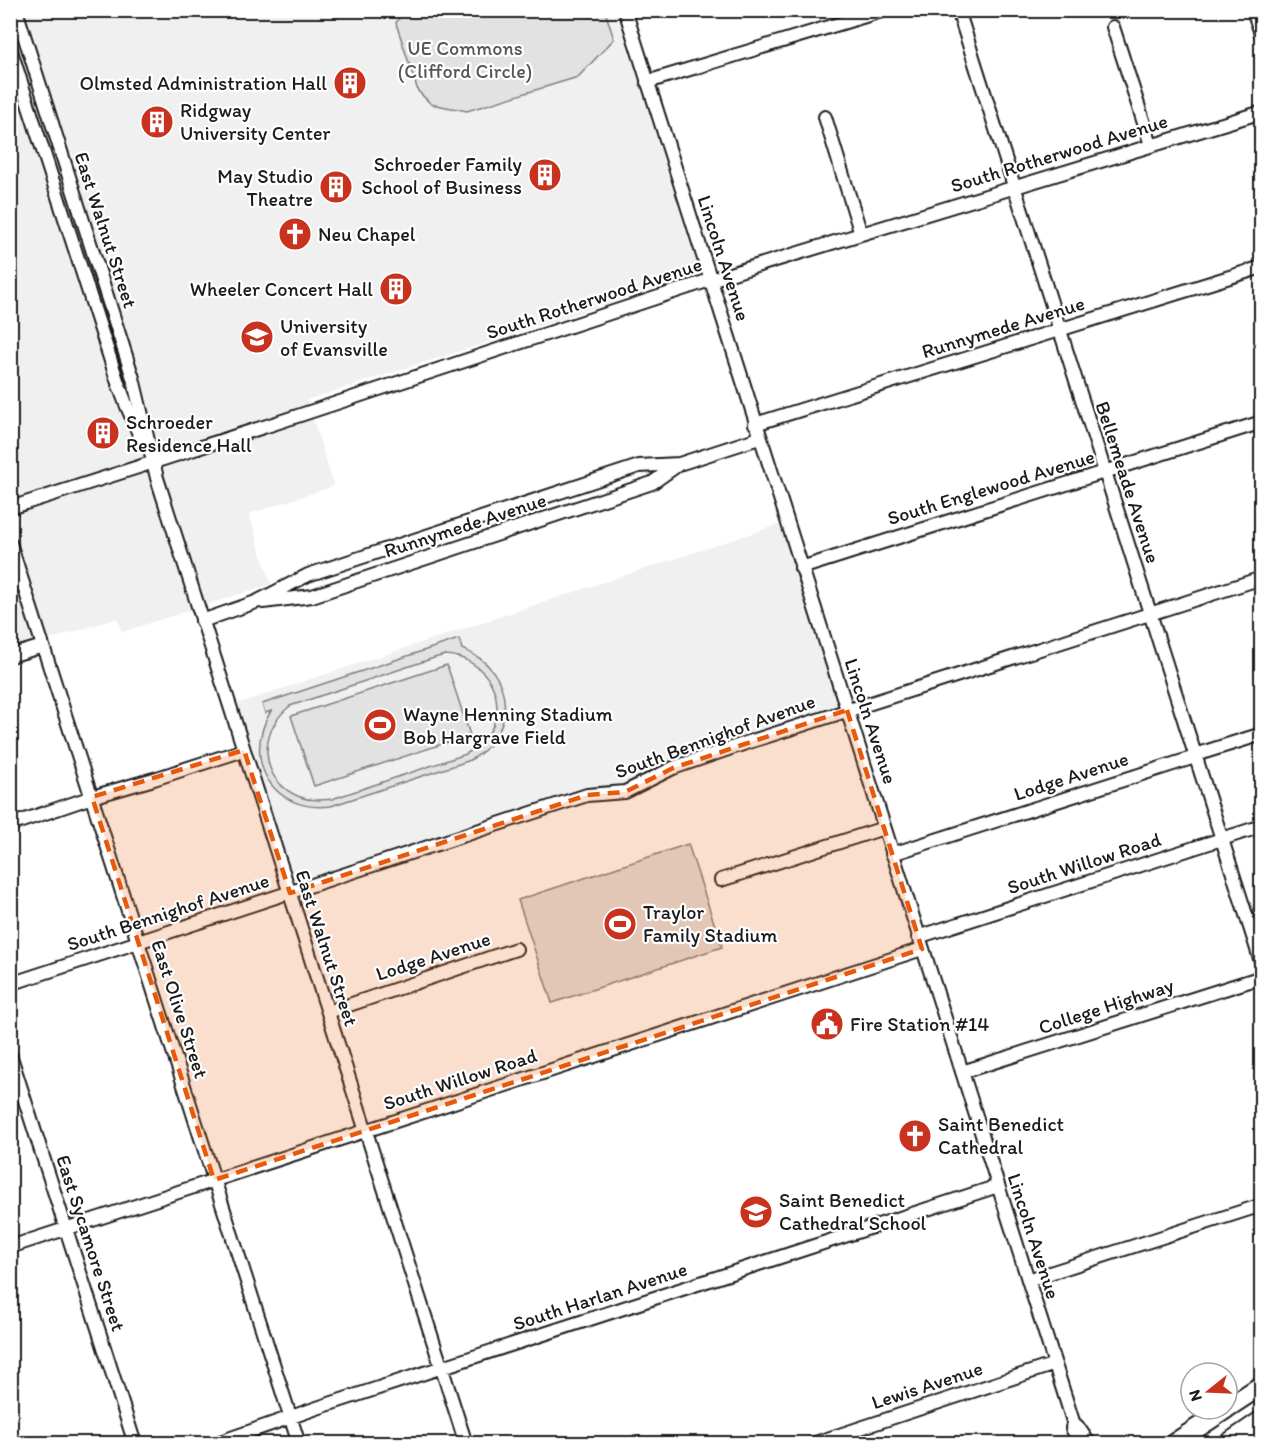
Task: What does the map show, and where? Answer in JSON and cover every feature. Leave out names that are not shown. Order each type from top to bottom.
[{"type":"highway","points":[[1239,1400],[1262,1385]]},
{"type":"highway","points":[[1227,1443],[1262,1420]]},
{"type":"highway","points":[[1173,1443],[1207,1421]]},
{"type":"highway","points":[[1077,1436],[1086,1443]]},
{"type":"street","name":"East Walnut Street","points":[[16,10],[133,378],[152,464],[466,1443]]},
{"type":"street","name":"Lincoln Avenue","points":[[625,10],[1077,1436]]},
{"type":"street","points":[[647,82],[885,10]]},
{"type":"street","name":"Bellemeade Avenue","points":[[958,10],[1262,965]]},
{"type":"street","points":[[1253,10],[1262,37]]},
{"type":"street","points":[[1113,27],[1151,145]]},
{"type":"street","name":"East Walnut Street","points":[[10,48],[118,383],[152,464]]},
{"type":"street","name":"South Rotherwood Avenue","points":[[10,508],[152,464],[710,280],[1262,112]]},
{"type":"street","points":[[825,117],[861,234]]},
{"type":"street","name":"Runnymede Avenue","points":[[755,424],[1262,267]]},
{"type":"street","name":"South Englewood Avenue","points":[[801,568],[1262,422]]},
{"type":"street","name":"Runnymede Avenue","points":[[202,621],[256,602],[308,576],[628,469],[639,466],[679,464],[759,438]]},
{"type":"street","name":"Runnymede Avenue","points":[[256,602],[312,596],[652,483],[679,464]]},
{"type":"street","name":"East Olive Street","points":[[10,543],[299,1443]]},
{"type":"street","name":"South Bennighof Avenue","points":[[10,984],[587,795],[625,792],[673,768],[1262,578]]},
{"type":"street","points":[[10,656],[43,646]]},
{"type":"street","name":"Lodge Avenue","points":[[892,854],[1262,734]]},
{"type":"street","points":[[10,825],[244,750]]},
{"type":"street","name":"South Willow Road","points":[[10,1247],[366,1131],[1262,826]]},
{"type":"street","points":[[721,880],[884,828]]},
{"type":"street","name":"Lodge Avenue","points":[[327,1012],[516,949]]},
{"type":"street","name":"College Highway","points":[[962,1072],[1262,977]]},
{"type":"street","name":"East Sycamore Street","points":[[10,1054],[135,1443]]},
{"type":"street","name":"South Harlan Avenue","points":[[214,1443],[998,1186]]},
{"type":"street","points":[[1028,1280],[1262,1205]]},
{"type":"street","name":"Lewis Avenue","points":[[812,1443],[1055,1364]]},
{"type":"highlighted area","points":[[847,710],[922,949],[214,1180],[92,797],[244,750],[290,893],[587,795],[625,792],[673,768]]},
{"type":"shaded area","name":"University of Evansville","points":[[11,11],[616,11],[700,274],[307,400],[334,486],[249,514],[271,584],[122,632],[117,618],[11,652]]},
{"type":"shaded area","points":[[786,522],[847,710],[290,893],[230,706]]},
{"type":"green space","name":"UE Commons (Clifford Circle)","points":[[403,11],[605,11],[614,39],[578,77],[467,111],[431,104],[418,91],[396,23]]},
{"type":"green space","points":[[459,639],[462,649],[480,659],[493,671],[501,687],[504,703],[503,720],[496,736],[485,750],[468,761],[331,806],[311,806],[293,801],[279,792],[268,780],[262,765],[260,748],[263,729],[271,711],[265,713],[262,704]],"holes":[[[445,655],[460,658],[483,672],[491,683],[496,696],[497,709],[494,723],[485,739],[466,754],[332,799],[312,800],[300,797],[286,790],[276,780],[267,755],[268,742],[272,729],[290,706],[434,658]]]},
{"type":"green space","name":"Wayne Henning Stadium Bob Hargrave Field","points":[[447,665],[470,735],[314,786],[291,716]]},
{"type":"green space","name":"Traylor Family Stadium","points":[[688,844],[722,947],[552,1003],[518,900]]},
{"type":"place","name":"Olmsted Administration Hall","points":[[350,83]]},
{"type":"place","name":"Ridgway University Center","points":[[157,122]]},
{"type":"place","name":"Schroeder Family School of Business","points":[[545,175]]},
{"type":"place","name":"May Studio Theatre","points":[[336,187]]},
{"type":"place","name":"Neu Chapel","points":[[295,234]]},
{"type":"place","name":"Wheeler Concert Hall","points":[[396,289]]},
{"type":"place","name":"University of Evansville","points":[[257,337]]},
{"type":"place","name":"Schroeder Residence Hall","points":[[103,433]]},
{"type":"place","name":"Wayne Henning Stadium Bob Hargrave Field","points":[[380,725]]},
{"type":"place","name":"Traylor Family Stadium","points":[[620,924]]},
{"type":"place","name":"Fire Station #14","points":[[827,1024]]},
{"type":"place","name":"Saint Benedict Cathedral","points":[[915,1136]]},
{"type":"place","name":"Saint Benedict Cathedral School","points":[[756,1212]]}]
